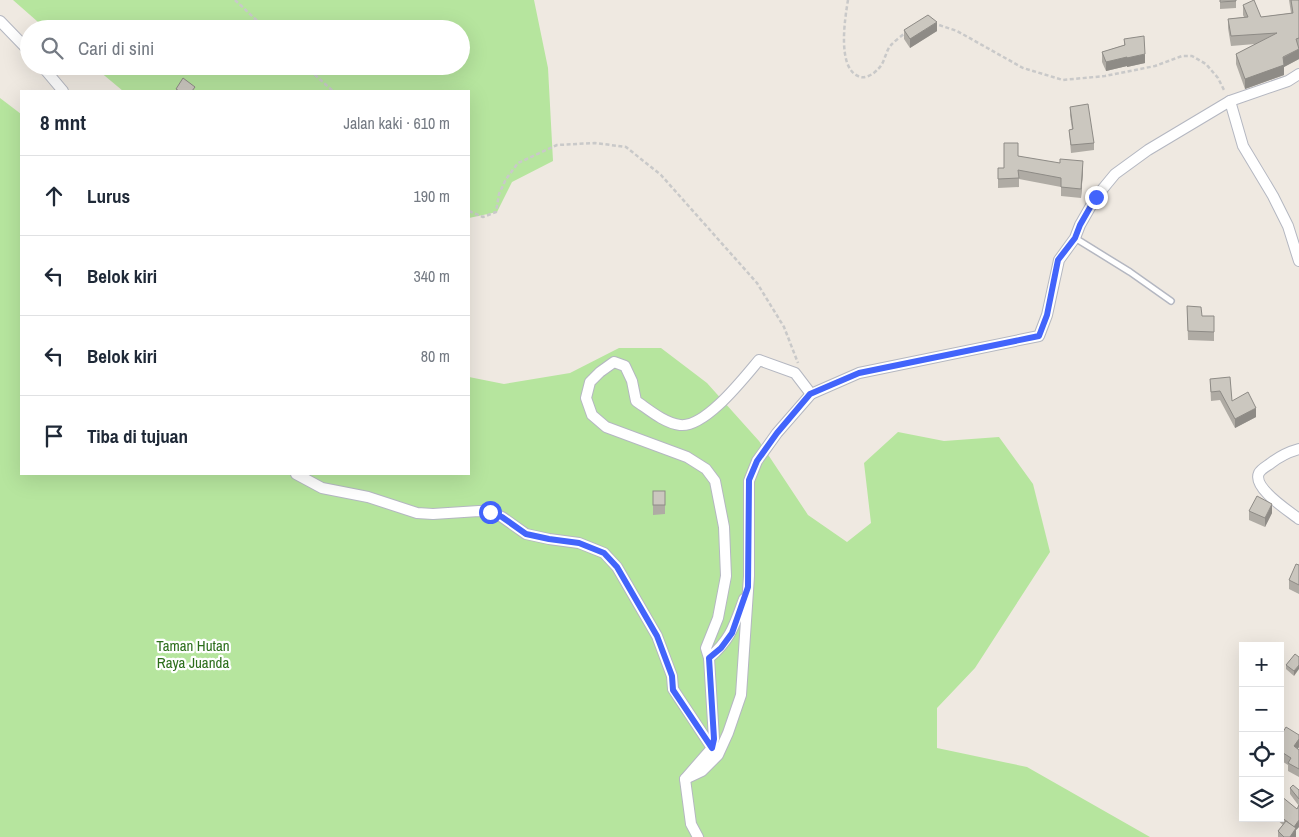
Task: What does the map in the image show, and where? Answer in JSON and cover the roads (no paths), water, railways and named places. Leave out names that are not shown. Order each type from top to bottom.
[{"type":"street","points":[[0,21],[20,42]]},
{"type":"street","points":[[685,779],[702,771],[718,755],[741,695],[748,587],[749,480],[757,461],[777,433],[810,394],[859,373],[1039,336],[1047,315],[1058,260],[1075,238],[1096,197],[1115,174],[1148,150],[1230,101],[1288,80],[1299,74]]},
{"type":"street","points":[[50,75],[62,90]]},
{"type":"street","points":[[1230,101],[1243,146],[1273,196],[1288,226],[1299,261]]},
{"type":"street","points":[[698,837],[691,824],[685,779],[712,748],[714,739],[709,658],[706,648],[718,618],[726,576],[724,527],[715,481],[706,469],[687,457],[606,427],[592,415],[586,398],[590,382],[614,362],[625,366],[632,381],[636,401],[658,416],[678,425],[688,425],[705,416],[723,400],[759,360],[794,373],[810,394]]},
{"type":"street","points":[[1299,449],[1287,452],[1262,469],[1258,474],[1258,478],[1267,495],[1299,519]]},
{"type":"street","points":[[298,475],[322,488],[375,499],[417,513],[490,512],[502,517],[526,534],[579,543],[604,553],[617,567],[657,636],[672,676],[673,690],[712,748]]},
{"type":"street","points":[[709,658],[721,648],[732,633],[748,587]]},
{"type":"lane","points":[[1075,238],[1095,249],[1108,260],[1130,272],[1171,301]]},
{"type":"park label","name":"Taman Hutan Raya Juanda","points":[[193,654]]}]
